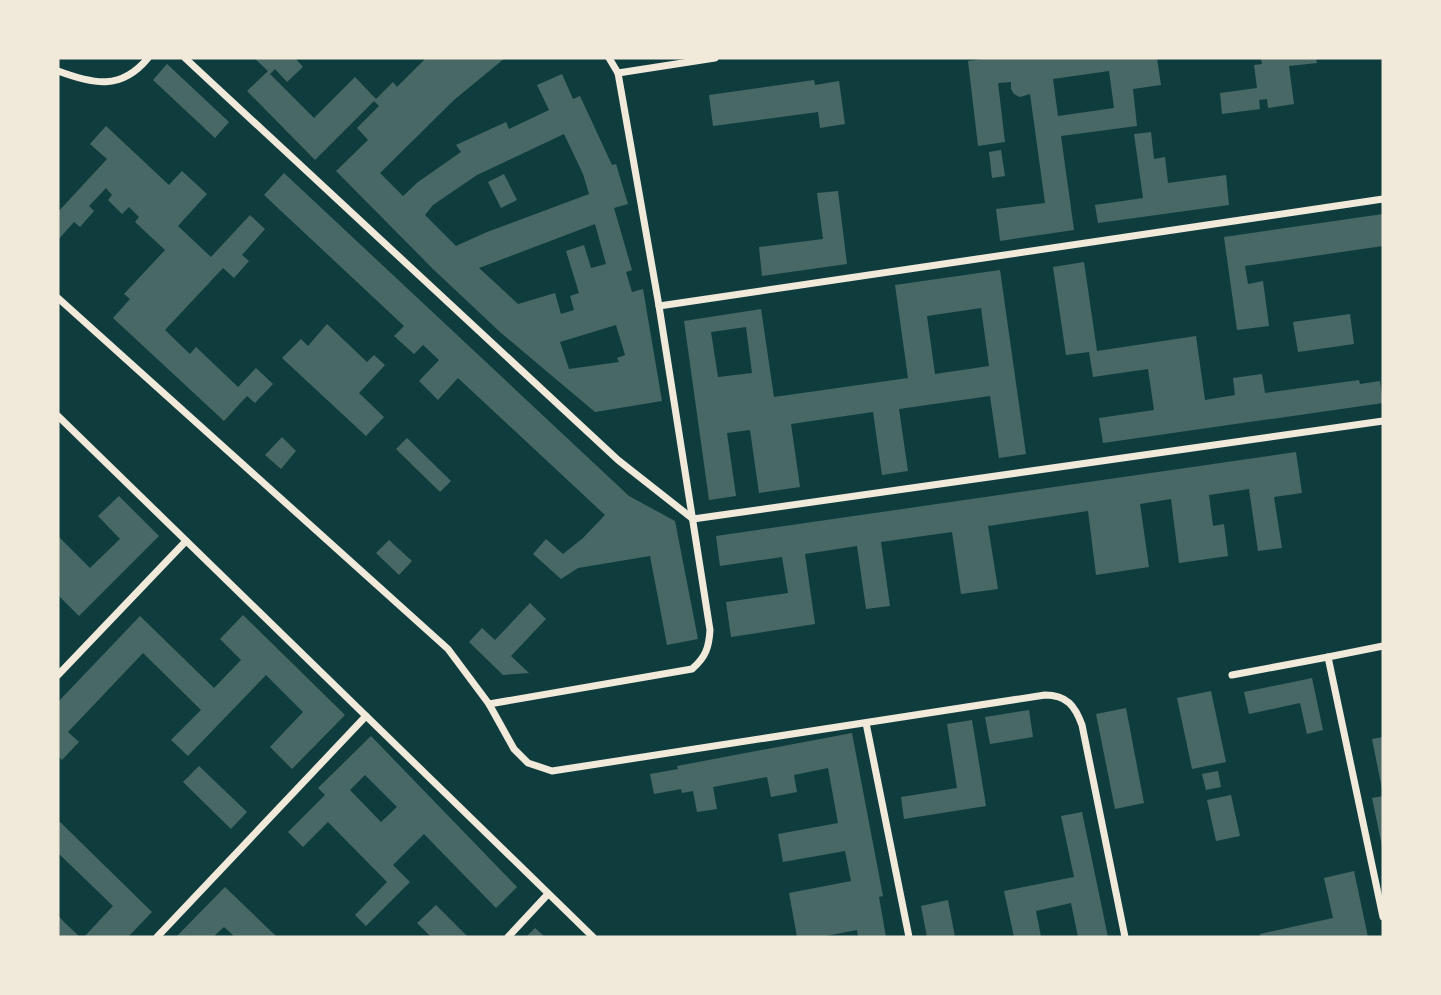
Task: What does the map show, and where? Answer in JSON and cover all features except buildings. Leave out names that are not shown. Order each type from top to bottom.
[{"type":"street","points":[[58,71],[92,83],[102,83],[126,76],[148,58]]},
{"type":"street","points":[[185,58],[618,460],[693,519],[1383,421]]},
{"type":"street","points":[[489,704],[692,669],[703,660],[709,647],[710,630],[659,306],[618,72],[609,58]]},
{"type":"street","points":[[618,72],[715,58]]},
{"type":"street","points":[[659,306],[1383,199]]},
{"type":"street","points":[[58,298],[448,649],[489,704],[514,748],[528,763],[552,771],[1045,695],[1054,695],[1070,703],[1076,709],[1082,725],[1125,937]]},
{"type":"street","points":[[58,416],[593,937]]},
{"type":"street","points":[[58,675],[186,541]]},
{"type":"street","points":[[1232,675],[1383,646]]},
{"type":"street","points":[[1328,657],[1383,917]]},
{"type":"street","points":[[157,937],[366,716]]},
{"type":"street","points":[[866,723],[909,937]]},
{"type":"street","points":[[508,937],[548,894]]}]
